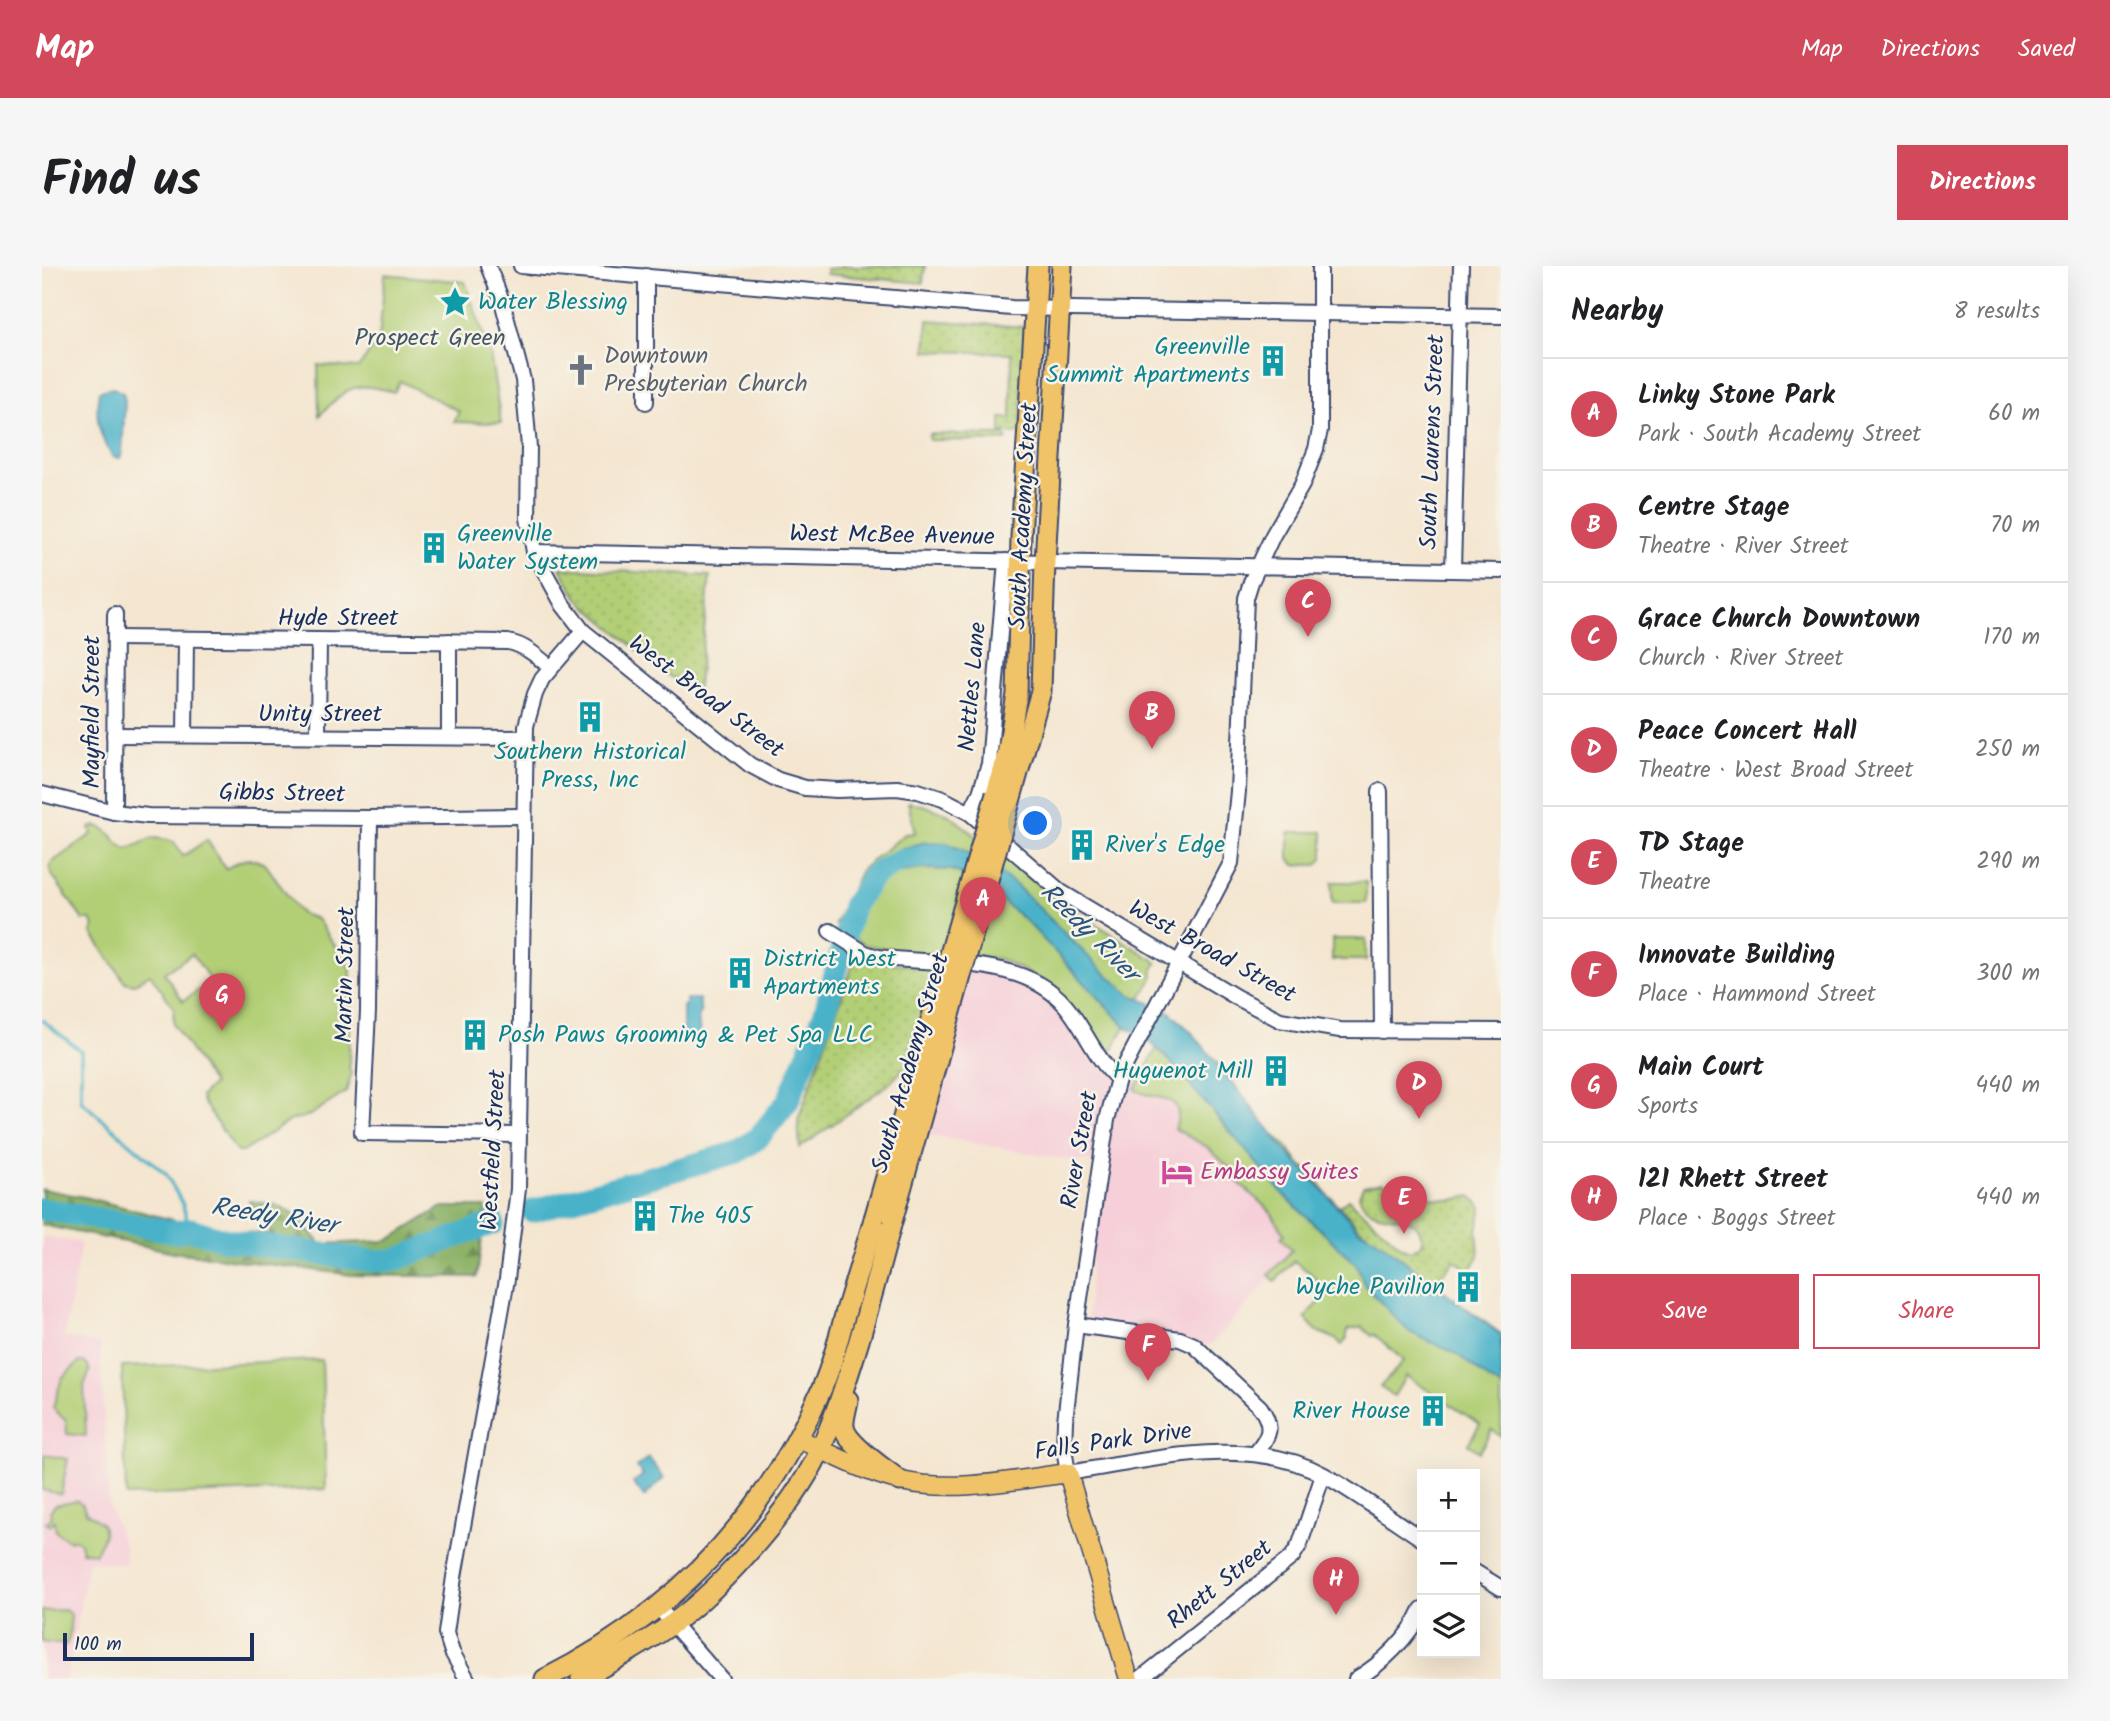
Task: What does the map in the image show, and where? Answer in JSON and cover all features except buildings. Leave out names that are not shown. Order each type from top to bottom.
[{"type":"highway","name":"South Academy Street","points":[[1003,799],[1017,694],[1014,562],[1037,308],[1038,266]]},
{"type":"highway","name":"South Academy Street","points":[[580,1679],[673,1623],[717,1585],[785,1508],[821,1449],[849,1374],[883,1219],[1003,799],[1041,691],[1045,562],[1062,266]]},
{"type":"highway","name":"South Academy Street","points":[[545,1679],[624,1633],[659,1607],[718,1552],[761,1495],[797,1438],[818,1398],[883,1219]]},
{"type":"highway","points":[[849,1374],[844,1421],[848,1438],[854,1446],[900,1480]]},
{"type":"main road","name":"Falls Park Drive","points":[[797,1438],[867,1471],[900,1480],[944,1485],[1068,1473]]},
{"type":"main road","name":"River Street","points":[[1068,1473],[1129,1679]]},
{"type":"street","name":"West Broad Street","points":[[488,266],[506,314],[523,380],[529,447],[528,518],[534,552],[563,605],[583,631],[750,765],[778,780],[816,789],[897,788],[943,799],[970,813],[1061,892],[1180,964],[1280,1020],[1326,1028],[1382,1031],[1501,1031]]},
{"type":"street","points":[[521,266],[1037,308],[1501,316]]},
{"type":"street","name":"River Street","points":[[1068,1473],[1064,1449],[1065,1421],[1076,1325],[1107,1120],[1118,1079],[1126,1062],[1231,863],[1238,792],[1246,598],[1273,535],[1302,485],[1320,432],[1320,266]]},
{"type":"street","name":"South Laurens Street","points":[[1453,570],[1461,266]]},
{"type":"street","points":[[646,276],[646,402]]},
{"type":"street","name":"West McBee Avenue","points":[[534,552],[1501,571]]},
{"type":"street","name":"Nettles Lane","points":[[970,813],[989,765],[1014,562]]},
{"type":"street","name":"Mayfield Street","points":[[114,812],[115,614]]},
{"type":"street","name":"Westfield Street","points":[[467,1679],[452,1652],[446,1633],[513,1243],[518,1188],[525,738],[535,694],[551,667],[583,631]]},
{"type":"street","name":"Hyde Street","points":[[116,638],[475,640],[517,643],[551,667]]},
{"type":"street","points":[[185,736],[186,639]]},
{"type":"street","points":[[449,640],[449,737]]},
{"type":"street","points":[[318,736],[319,641]]},
{"type":"street","name":"Unity Street","points":[[114,735],[525,738]]},
{"type":"street","points":[[1380,791],[1382,1031]]},
{"type":"street","name":"Gibbs Street","points":[[42,794],[114,812],[148,816],[524,816]]},
{"type":"street","name":"Martin Street","points":[[370,818],[369,1011],[362,1133],[518,1135]]},
{"type":"street","points":[[830,931],[865,953],[887,958],[999,969],[1041,983],[1064,1004],[1107,1070],[1118,1079]]},
{"type":"street","points":[[1076,1325],[1188,1341],[1260,1407],[1267,1417],[1269,1433],[1255,1454]]},
{"type":"street","name":"Falls Park Drive","points":[[1068,1473],[1201,1454],[1255,1454],[1295,1464],[1323,1475],[1417,1536]]},
{"type":"street","name":"Rhett Street","points":[[1140,1679],[1292,1557],[1300,1544],[1323,1475]]},
{"type":"street","points":[[1480,1575],[1501,1588]]},
{"type":"street","points":[[659,1607],[721,1679]]},
{"type":"street","points":[[1356,1679],[1394,1649],[1417,1619]]},
{"type":"shaded area","points":[[962,956],[999,959],[1048,983],[1122,1071],[1165,1096],[1280,1218],[1292,1255],[1212,1344],[1188,1348],[1086,1336],[1096,1191],[1102,1160],[1073,1161],[912,1132]]},
{"type":"shaded area","points":[[42,1236],[81,1243],[64,1337],[100,1344],[109,1506],[125,1548],[125,1565],[88,1561],[67,1679],[42,1679]]},
{"type":"green space","points":[[840,266],[925,266],[923,283],[826,274],[826,269]]},
{"type":"green space","name":"Prospect Green","points":[[385,274],[465,282],[490,353],[501,423],[454,422],[459,411],[400,381],[394,392],[360,387],[345,392],[319,416],[318,365],[358,368],[379,339]]},
{"type":"green space","points":[[928,320],[1025,327],[1021,433],[1001,433],[1001,418],[1011,418],[1012,353],[926,351]]},
{"type":"green space","points":[[929,434],[1005,435],[1007,439],[929,440]]},
{"type":"green space","points":[[560,568],[710,576],[697,693],[666,674],[579,600]]},
{"type":"green space","points":[[908,802],[949,815],[1061,902],[1157,963],[1153,969],[1153,977],[1110,1054],[1048,983],[1000,959],[907,952],[865,945],[835,924],[861,870],[905,834],[915,833]]},
{"type":"green space","points":[[90,828],[101,828],[127,849],[158,838],[174,842],[183,856],[207,840],[226,869],[246,860],[255,860],[266,865],[297,909],[302,914],[317,919],[351,969],[351,1075],[346,1092],[310,1115],[289,1121],[243,1152],[237,1152],[203,1102],[201,1096],[213,1084],[173,1024],[174,1008],[150,974],[134,984],[125,982],[92,933],[94,926],[91,920],[83,920],[50,872],[51,863],[92,834]],"holes":[[[192,954],[211,981],[183,1001],[164,973]]]},
{"type":"green space","points":[[1289,832],[1323,832],[1323,859],[1317,865],[1295,865],[1289,859]]},
{"type":"green space","points":[[1332,882],[1366,882],[1366,903],[1332,903]]},
{"type":"green space","points":[[1332,939],[1366,939],[1366,960],[1332,960]]},
{"type":"green space","points":[[855,959],[935,968],[905,1067],[890,1083],[800,1148],[798,1120]]},
{"type":"green space","points":[[1174,1016],[1222,1068],[1260,1122],[1311,1172],[1329,1197],[1357,1226],[1501,1334],[1501,1437],[1492,1430],[1479,1452],[1468,1444],[1480,1424],[1406,1376],[1394,1396],[1380,1387],[1404,1361],[1374,1334],[1372,1336],[1362,1327],[1347,1330],[1347,1338],[1342,1345],[1315,1329],[1305,1318],[1328,1293],[1309,1272],[1294,1261],[1275,1281],[1269,1275],[1292,1250],[1281,1238],[1284,1234],[1271,1212],[1235,1179],[1237,1175],[1207,1147],[1175,1129],[1177,1108],[1172,1103],[1135,1089]]},
{"type":"green space","points":[[1382,1182],[1395,1188],[1414,1189],[1433,1198],[1452,1200],[1471,1196],[1482,1207],[1477,1230],[1479,1256],[1470,1271],[1454,1260],[1434,1284],[1358,1230],[1338,1207],[1348,1199],[1403,1248],[1411,1251],[1423,1243],[1420,1230],[1413,1223],[1373,1212],[1365,1206],[1359,1195],[1363,1186]]},
{"type":"green space","points":[[42,1189],[84,1197],[211,1230],[272,1234],[249,1201],[275,1205],[291,1212],[321,1244],[387,1241],[442,1207],[486,1207],[477,1277],[352,1275],[174,1252],[42,1225]]},
{"type":"green space","points":[[322,1360],[326,1489],[126,1496],[122,1367]]},
{"type":"green space","points":[[79,1362],[84,1362],[90,1371],[84,1385],[86,1436],[67,1434],[66,1421],[53,1408],[62,1378]]},
{"type":"green space","points":[[45,1455],[68,1459],[61,1494],[42,1490]]},
{"type":"green space","points":[[77,1500],[86,1512],[102,1524],[104,1535],[95,1554],[82,1551],[80,1543],[74,1539],[70,1541],[56,1532],[54,1521],[50,1526],[46,1523],[52,1517],[50,1511],[55,1505]]},
{"type":"green space","points":[[65,1610],[71,1615],[66,1645],[42,1642],[42,1611]]},
{"type":"water","points":[[113,388],[123,393],[125,401],[120,458],[113,457],[108,449],[101,433],[97,409],[99,391]]},
{"type":"water","name":"Reedy River","points":[[926,842],[947,843],[978,857],[1016,885],[1129,994],[1170,1012],[1194,1035],[1283,1147],[1358,1229],[1376,1239],[1501,1335],[1501,1387],[1457,1354],[1409,1332],[1365,1286],[1356,1264],[1282,1193],[1168,1059],[1148,1040],[1126,1027],[1028,923],[981,883],[952,870],[922,869],[873,876],[882,861],[894,852]]},
{"type":"water","points":[[686,999],[699,999],[700,1036],[695,1039],[683,1037],[683,1006],[686,1005]]},
{"type":"water","points":[[649,1458],[664,1478],[644,1497],[633,1483],[643,1475],[637,1467]]},
{"type":"waterway","name":"Reedy River","points":[[532,1211],[738,1152],[758,1138],[788,1101],[824,1015],[853,906],[873,876],[900,860]]},
{"type":"waterway","points":[[42,1020],[81,1051],[81,1101],[166,1174],[182,1203],[190,1229]]},
{"type":"waterway","name":"Reedy River","points":[[42,1209],[176,1232],[190,1229],[226,1240],[372,1261],[394,1260],[493,1223]]},
{"type":"place","name":"Water Blessing","points":[[455,302]]},
{"type":"place","name":"Greenville Summit Apartments","points":[[1273,361]]},
{"type":"place","name":"Downtown Presbyterian Church","points":[[581,370]]},
{"type":"place","name":"Greenville Water System","points":[[434,548]]},
{"type":"place","name":"Grace Church Downtown","points":[[1308,637]]},
{"type":"place","name":"Southern Historical Press, Inc","points":[[590,717]]},
{"type":"place","name":"Centre Stage","points":[[1152,749]]},
{"type":"place","name":"River's Edge","points":[[1082,845]]},
{"type":"place","name":"Linky Stone Park","points":[[983,935]]},
{"type":"place","name":"District West Apartments","points":[[740,973]]},
{"type":"place","name":"Main Court","points":[[222,1031]]},
{"type":"place","name":"Posh Paws Grooming & Pet Spa LLC","points":[[475,1035]]},
{"type":"place","name":"Huguenot Mill","points":[[1276,1071]]},
{"type":"place","name":"Peace Concert Hall","points":[[1419,1119]]},
{"type":"place","name":"Embassy Suites","points":[[1177,1172]]},
{"type":"place","name":"The 405","points":[[645,1216]]},
{"type":"place","name":"TD Stage","points":[[1404,1234]]},
{"type":"place","name":"Wyche Pavilion","points":[[1468,1287]]},
{"type":"place","name":"Innovate Building","points":[[1148,1381]]},
{"type":"place","name":"River House","points":[[1433,1411]]},
{"type":"place","name":"121 Rhett Street","points":[[1336,1615]]}]
